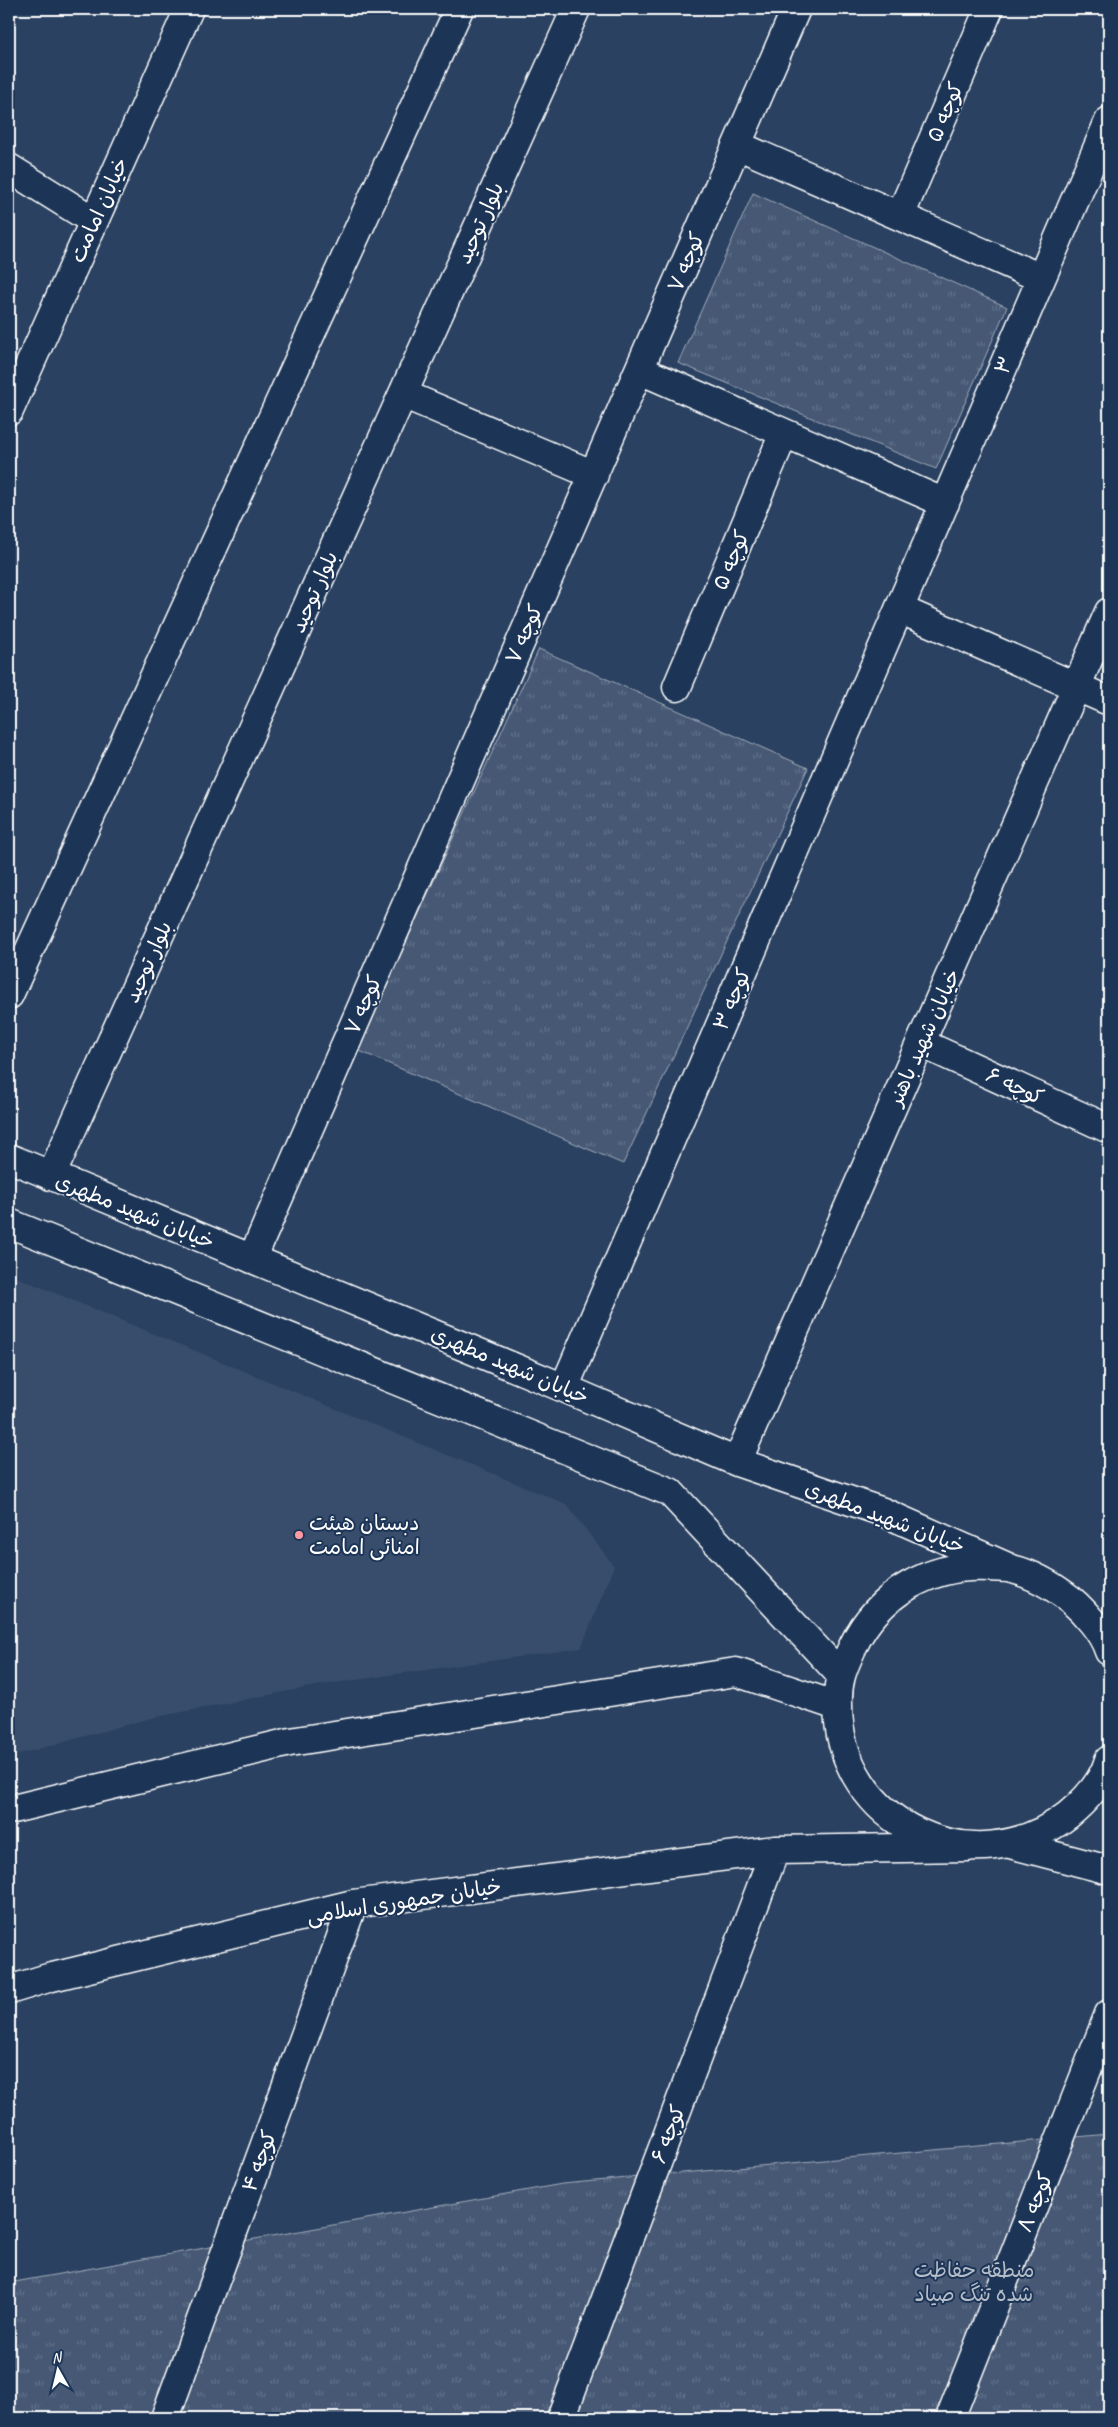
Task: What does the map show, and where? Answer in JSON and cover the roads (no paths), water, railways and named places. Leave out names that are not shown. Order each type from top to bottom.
[{"type":"street","name":"خیابان امامت","points":[[9,411],[189,9]]},
{"type":"street","points":[[9,995],[459,9]]},
{"type":"street","name":"بلوار توحید","points":[[51,1176],[576,9]]},
{"type":"street","name":"کوچه ۷","points":[[252,1259],[796,9]]},
{"type":"street","name":"کوچه ۵","points":[[900,216],[989,9]]},
{"type":"street","name":"۳","points":[[899,609],[1109,121]]},
{"type":"street","points":[[737,145],[1041,278]]},
{"type":"street","points":[[9,168],[94,221]]},
{"type":"street","points":[[640,370],[945,503]]},
{"type":"street","points":[[403,394],[594,475]]},
{"type":"street","name":"کوچه ۵","points":[[677,687],[784,433]]},
{"type":"street","points":[[899,609],[1109,701]]},
{"type":"street","name":"کوچه ۳","points":[[564,1388],[899,609]]},
{"type":"street","name":"خیابان شهید باهنر","points":[[737,1462],[1109,612]]},
{"type":"street","name":"کوچه ۶","points":[[921,1043],[1109,1129]]},
{"type":"street","name":"خیابان شهید مطهری","points":[[9,1158],[564,1388],[737,1462],[883,1512],[1012,1569]]},
{"type":"street","points":[[9,1223],[670,1492],[840,1674]]},
{"type":"street","points":[[1109,1651],[1084,1611],[1051,1584],[1012,1569],[970,1566],[928,1574],[892,1596],[863,1626],[840,1674],[838,1706],[843,1747],[862,1785],[890,1816],[926,1838],[968,1847],[1010,1844],[1049,1829],[1083,1803],[1107,1768],[1109,1760]]},
{"type":"street","points":[[1084,1611],[1109,1620]]},
{"type":"street","points":[[9,1810],[290,1742],[736,1672],[838,1706]]},
{"type":"street","points":[[1010,1844],[1109,1870]]},
{"type":"street","name":"خیابان جمهوری اسلامی","points":[[9,1990],[48,1978],[353,1904],[775,1850],[968,1847]]},
{"type":"street","name":"کوچه ۶","points":[[561,2418],[775,1850]]},
{"type":"street","name":"کوچه ۴","points":[[165,2418],[353,1904]]},
{"type":"street","name":"کوچه ۸","points":[[950,2418],[1109,2014]]},
{"type":"place","name":"دبستان هیئت امنائی امامت","points":[[299,1535]]},
{"type":"park label","name":"منطقه حفاظت شده تنگ صیاد","points":[[974,2282]]}]
